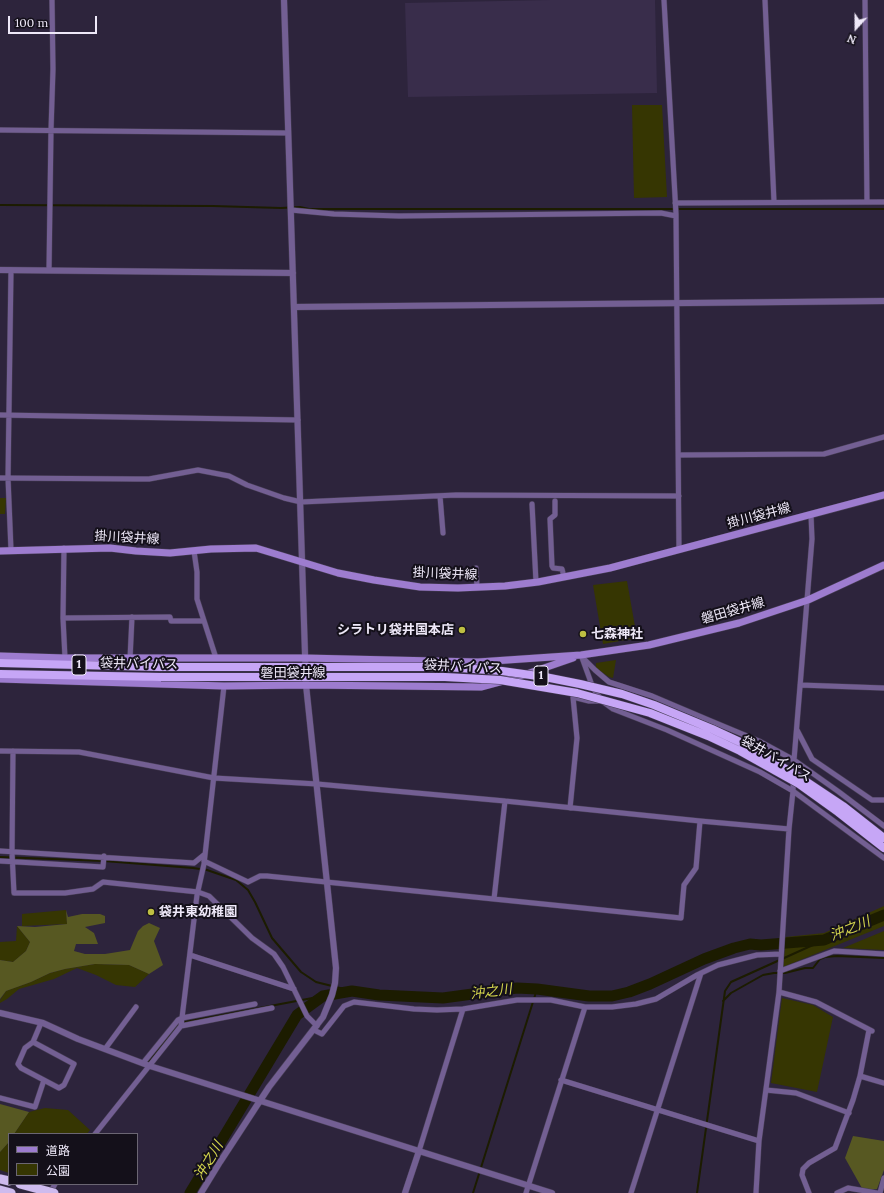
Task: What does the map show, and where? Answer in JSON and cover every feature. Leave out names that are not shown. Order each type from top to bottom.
[{"type":"highway","name":"袋井バイパス","points":[[0,662],[159,667],[446,667],[502,671],[545,677],[622,694],[654,705],[740,742],[801,778],[843,806],[884,838]]},
{"type":"highway","name":"袋井バイパス","points":[[0,674],[161,677],[445,676],[500,680],[577,693],[650,713],[708,736],[740,751],[799,784],[884,848]]},
{"type":"highway","points":[[24,1185],[54,1193]]},
{"type":"highway","points":[[0,1190],[11,1193]]},
{"type":"main road","name":"掛川袋井線","points":[[0,551],[64,548],[110,548],[170,553],[256,548],[338,573],[420,587],[505,586],[536,582],[610,568],[884,495]]},
{"type":"main road","name":"磐田袋井線","points":[[0,656],[130,659],[305,658],[478,662],[581,655],[649,645],[740,623],[808,600],[884,565]]},
{"type":"main road","name":"磐田袋井線","points":[[0,679],[224,686],[306,685],[482,687],[553,666],[581,655]]},
{"type":"street","points":[[49,270],[50,130],[53,69],[52,0]]},
{"type":"street","points":[[202,1193],[257,1101],[315,1028],[328,1006],[335,983],[336,968],[328,882],[306,685],[284,0]]},
{"type":"street","points":[[664,0],[676,204],[679,550]]},
{"type":"street","points":[[765,0],[774,202]]},
{"type":"street","points":[[865,0],[867,202]]},
{"type":"street","points":[[0,130],[288,133]]},
{"type":"street","points":[[676,204],[884,202]]},
{"type":"street","points":[[290,210],[334,214],[399,216],[660,213],[676,215]]},
{"type":"street","points":[[0,270],[293,273]]},
{"type":"street","points":[[11,270],[8,478],[11,550]]},
{"type":"street","points":[[295,307],[884,301]]},
{"type":"street","points":[[0,415],[298,420]]},
{"type":"street","points":[[679,455],[824,454],[884,437]]},
{"type":"street","points":[[0,478],[149,479],[198,470],[229,476],[255,488],[301,502],[456,495],[679,496]]},
{"type":"street","points":[[440,496],[443,533]]},
{"type":"street","points":[[555,501],[555,515],[550,519],[552,566],[553,568],[562,569],[564,577]]},
{"type":"street","points":[[532,504],[536,582]]},
{"type":"street","points":[[756,1193],[759,1141],[779,992],[794,760],[808,600],[812,539],[811,515]]},
{"type":"street","points":[[64,548],[63,618],[65,658]]},
{"type":"street","points":[[194,551],[197,572],[197,599],[216,658]]},
{"type":"street","points":[[476,568],[477,587]]},
{"type":"street","points":[[130,659],[132,617]]},
{"type":"street","points":[[63,618],[170,617],[171,621],[204,622]]},
{"type":"street","points":[[581,655],[593,688],[602,701],[613,709],[667,730],[760,772],[793,791],[884,858]]},
{"type":"street","points":[[581,655],[609,682],[652,696],[759,741],[794,760],[884,826]]},
{"type":"street","points":[[800,685],[884,688]]},
{"type":"street","points":[[96,1133],[181,1026],[198,892],[204,863],[224,686]]},
{"type":"street","points":[[570,808],[577,738],[573,697],[589,701],[602,701]]},
{"type":"street","points":[[797,729],[812,759],[872,800],[884,800]]},
{"type":"street","points":[[0,751],[79,752],[214,778],[317,784],[505,801],[700,822],[789,829]]},
{"type":"street","points":[[12,751],[12,854],[14,893],[65,893],[93,889],[103,882],[198,892],[208,896],[252,938],[274,954],[284,967],[315,1028],[322,1034],[337,1013],[344,1006],[354,1002],[414,1009],[463,1009],[517,1000],[551,1000],[585,1007],[612,1007],[636,1004],[656,999],[718,965],[757,955],[781,954]]},
{"type":"street","points":[[494,899],[505,801]]},
{"type":"street","points":[[204,863],[248,882],[260,876],[267,876],[681,918],[684,885],[696,868],[700,822]]},
{"type":"street","points":[[0,851],[12,854],[104,860],[194,863],[205,854]]},
{"type":"street","points":[[0,861],[103,867],[104,860]]},
{"type":"street","points":[[780,971],[834,951],[884,954]]},
{"type":"street","points":[[190,955],[294,989]]},
{"type":"street","points":[[631,1193],[701,973]]},
{"type":"street","points":[[779,992],[816,1002],[870,1030],[860,1076],[849,1113],[835,1148],[809,1163],[803,1169],[802,1175],[809,1193]]},
{"type":"street","points":[[143,1063],[178,1020],[255,1004]]},
{"type":"street","points":[[105,1049],[136,1007]]},
{"type":"street","points":[[526,1193],[585,1007]]},
{"type":"street","points":[[181,1026],[272,1008]]},
{"type":"street","points":[[405,1193],[463,1009]]},
{"type":"street","points":[[0,1013],[41,1023],[150,1066],[257,1101],[552,1193]]},
{"type":"street","points":[[34,1042],[74,1064],[64,1085],[59,1088],[21,1068],[18,1064],[25,1048],[34,1042],[41,1023]]},
{"type":"street","points":[[860,1076],[884,1083]]},
{"type":"street","points":[[0,1098],[36,1107],[44,1080]]},
{"type":"street","points":[[562,1080],[759,1141]]},
{"type":"street","points":[[766,1090],[796,1093],[849,1113]]},
{"type":"street","points":[[880,1193],[884,1178]]},
{"type":"street","points":[[837,1193],[848,1188],[876,1193]]},
{"type":"shaded area","points":[[550,0],[655,0],[657,93],[408,97],[405,3]]},
{"type":"shaded area","points":[[66,910],[68,917],[82,914],[100,914],[105,916],[105,923],[85,927],[94,933],[98,944],[76,944],[74,951],[85,954],[105,954],[130,950],[138,931],[149,923],[160,928],[154,941],[163,965],[149,974],[129,965],[95,964],[65,969],[50,973],[6,991],[0,999],[0,960],[13,962],[26,951],[30,942],[17,926],[35,927],[67,924]]},
{"type":"shaded area","points":[[0,1104],[29,1112],[15,1133],[8,1133],[8,1143],[0,1152]]},
{"type":"shaded area","points":[[853,1136],[884,1141],[884,1170],[877,1189],[863,1190],[845,1158]]},
{"type":"green space","points":[[632,105],[662,105],[667,197],[634,198]]},
{"type":"green space","points":[[0,498],[6,498],[5,514],[0,514]]},
{"type":"green space","points":[[627,581],[637,638],[603,644],[593,585]]},
{"type":"green space","points":[[616,660],[613,678],[596,668],[596,663]]},
{"type":"green space","points":[[884,906],[884,926],[783,967],[786,937],[824,933]]},
{"type":"green space","points":[[66,910],[67,924],[22,926],[22,914]]},
{"type":"green space","points":[[17,926],[30,942],[26,951],[13,962],[0,960],[0,942],[16,941]]},
{"type":"green space","points":[[884,931],[884,950],[843,948]]},
{"type":"green space","points":[[95,964],[129,965],[149,974],[135,987],[116,985],[77,968],[54,979],[19,989],[0,1003],[0,1000],[6,991],[50,973]]},
{"type":"green space","points":[[782,998],[813,1005],[833,1017],[817,1092],[771,1083]]},
{"type":"green space","points":[[45,1108],[68,1110],[90,1130],[88,1133],[15,1133],[29,1112]]},
{"type":"green space","points":[[8,1143],[8,1173],[0,1170],[0,1152]]},
{"type":"waterway","points":[[0,205],[300,207],[309,209],[884,209]]},
{"type":"waterway","points":[[0,857],[104,861],[193,868],[207,870],[236,880],[248,890],[272,938],[301,972],[316,982],[352,991]]},
{"type":"waterway","name":"沖之川","points":[[190,1193],[297,1015],[323,996],[352,991],[379,995],[443,998],[517,988],[537,989],[589,996],[612,996],[629,992],[650,984],[704,959],[734,948],[750,944],[761,945],[824,940],[884,915]]},
{"type":"waterway","points":[[697,1193],[725,991],[731,982],[824,940]]},
{"type":"waterway","points":[[723,1001],[731,993],[763,975],[813,968],[820,959],[825,957],[837,956],[884,958]]},
{"type":"waterway","points":[[473,1193],[537,989]]},
{"type":"waterway","points":[[148,1063],[180,1023],[323,996]]},
{"type":"place","name":"シラトリ袋井国本店","points":[[462,630]]},
{"type":"place","name":"七森神社","points":[[583,634]]},
{"type":"place","name":"袋井東幼稚園","points":[[151,912]]}]
